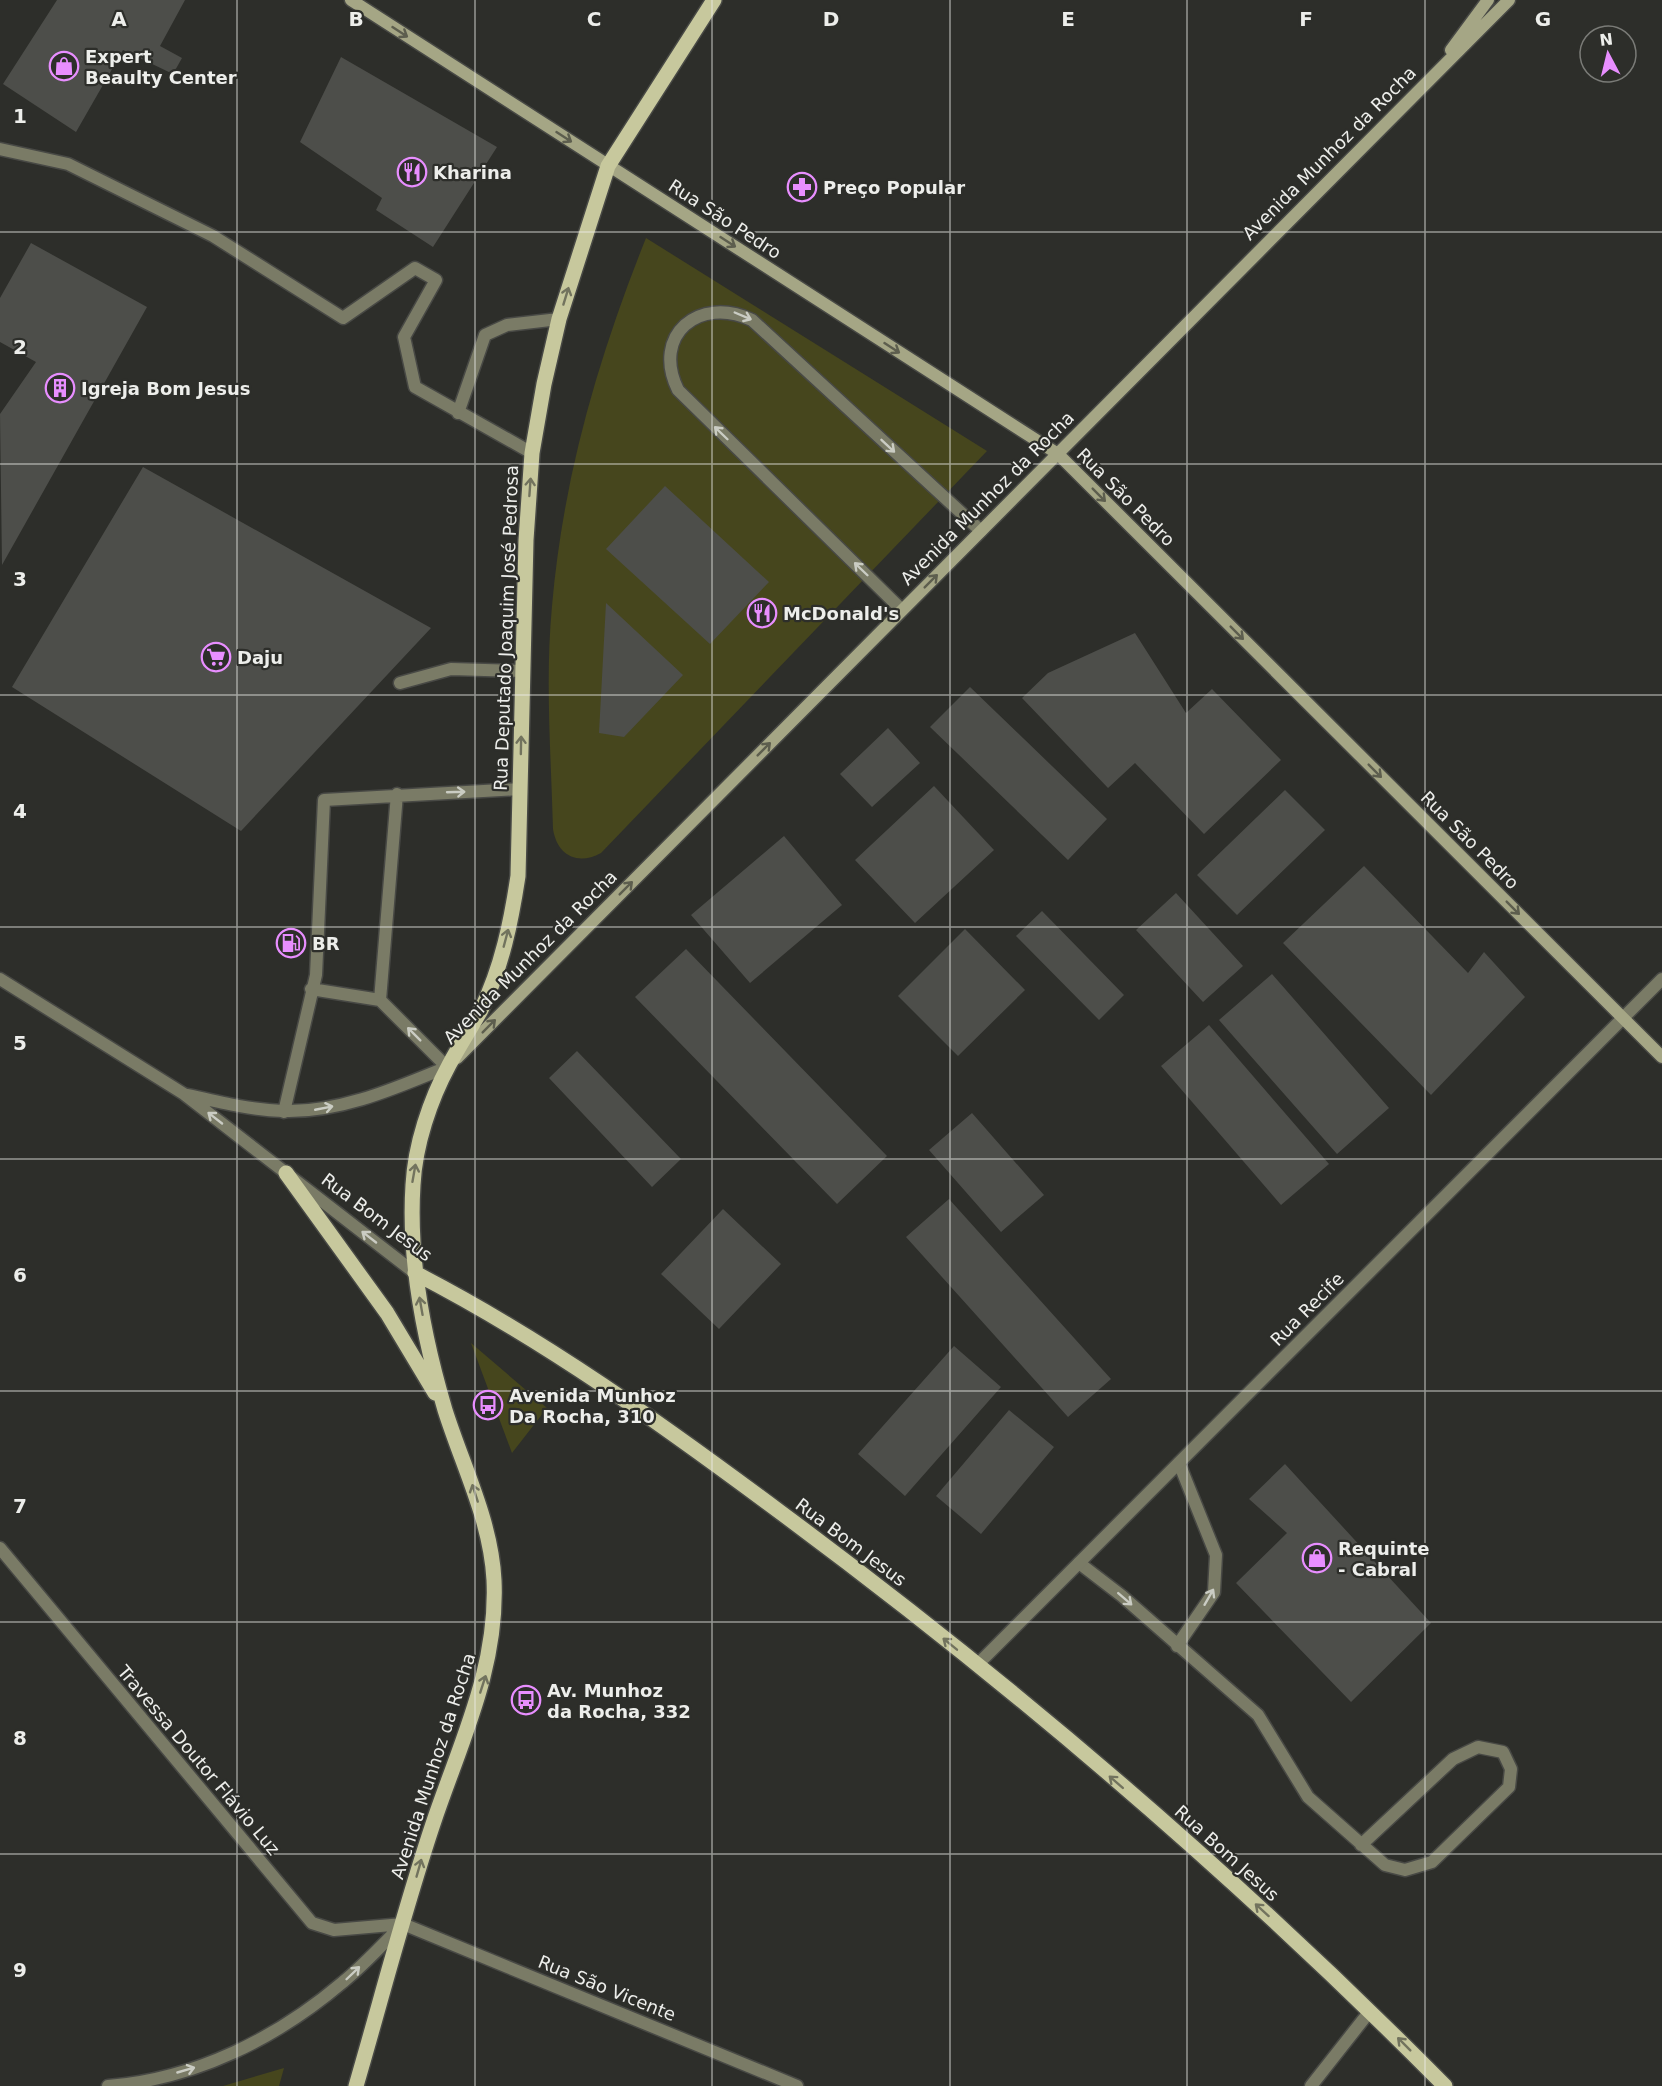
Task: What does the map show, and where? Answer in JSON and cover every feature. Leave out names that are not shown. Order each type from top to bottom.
[{"type":"main road","name":"Rua São Pedro","points":[[351,0],[1058,454],[1662,1057]]},
{"type":"main road","name":"Rua Deputado Joaquim José Pedrosa","points":[[447,1067],[481,1009],[499,965],[507,937],[518,876],[526,540],[532,453],[559,319],[608,166],[714,0]]},
{"type":"main road","points":[[1425,84],[1488,0]]},
{"type":"main road","name":"Avenida Munhoz da Rocha","points":[[403,1924],[435,1816],[486,1673],[495,1626],[494,1578],[487,1532],[445,1408],[429,1348],[415,1273],[411,1224],[413,1181],[421,1139],[447,1067],[1509,0]]},
{"type":"main road","points":[[286,1173],[382,1305],[445,1408]]},
{"type":"main road","name":"Rua Bom Jesus","points":[[415,1273],[476,1304],[568,1361],[842,1558],[976,1665],[1178,1836],[1370,2011],[1445,2086]]},
{"type":"main road","points":[[356,2086],[403,1924]]},
{"type":"street","points":[[0,149],[68,164],[213,236],[343,318],[415,268],[436,280],[404,337],[415,387],[532,453]]},
{"type":"street","points":[[902,610],[678,390],[671,376],[669,361],[672,345],[680,331],[691,320],[705,313],[721,310],[738,313],[752,320],[981,531]]},
{"type":"street","points":[[458,413],[485,335],[507,325],[559,319]]},
{"type":"street","points":[[400,683],[451,669],[522,672]]},
{"type":"street","points":[[284,1112],[316,975],[324,800],[397,794],[520,789]]},
{"type":"street","points":[[380,1000],[397,794]]},
{"type":"street","name":"Rua Bom Jesus","points":[[0,979],[184,1094],[415,1273]]},
{"type":"street","name":"Rua Recife","points":[[976,1665],[1662,979]]},
{"type":"street","points":[[311,989],[380,1000],[447,1067]]},
{"type":"street","name":"Rua Bom Jesus","points":[[184,1094],[242,1107],[284,1112],[319,1109],[359,1100],[447,1067]]},
{"type":"street","points":[[1177,1646],[1214,1592],[1216,1555],[1179,1463]]},
{"type":"street","name":"Travessa Doutor Flávio Luz","points":[[0,1548],[312,1923],[334,1930],[403,1924]]},
{"type":"street","points":[[1079,1563],[1122,1596],[1258,1715],[1308,1797],[1361,1845],[1385,1865],[1405,1870],[1432,1862],[1509,1787],[1511,1769],[1503,1752],[1478,1747],[1453,1759],[1361,1845]]},
{"type":"street","name":"Avenida Munhoz da Rocha","points":[[108,2086],[138,2084],[221,2060],[287,2024],[344,1982],[403,1924]]},
{"type":"street","name":"Rua São Vicente","points":[[403,1924],[797,2086]]},
{"type":"street","points":[[1311,2086],[1370,2011]]},
{"type":"shaded area","points":[[646,238],[987,451],[601,853],[592,857],[576,858],[570,856],[559,846],[553,829],[549,662],[557,558],[585,419],[613,328]]},
{"type":"shaded area","points":[[471,1343],[547,1408],[512,1453]]},
{"type":"shaded area","points":[[284,2068],[279,2086],[223,2086]]},
{"type":"building","name":"Expert Beaulty Center","points":[[57,0],[185,0],[160,46],[182,58],[173,74],[123,50],[76,132],[3,84]]},
{"type":"building","name":"Kharina","points":[[341,57],[497,147],[433,247],[376,210],[382,198],[300,142]]},
{"type":"building","name":"Igreja Bom Jesus","points":[[31,243],[147,307],[2,565],[0,414],[36,362],[0,342],[0,298]]},
{"type":"building","name":"Daju","points":[[143,467],[431,628],[241,831],[12,687]]},
{"type":"building","points":[[665,486],[769,582],[710,644],[606,549]]},
{"type":"building","points":[[606,603],[683,675],[624,737],[599,733]]},
{"type":"building","points":[[1135,633],[1186,713],[1212,689],[1281,760],[1204,834],[1135,763],[1108,788],[1022,698],[1048,673]]},
{"type":"building","points":[[970,687],[1107,819],[1068,860],[930,727]]},
{"type":"building","points":[[888,728],[920,763],[872,807],[840,774]]},
{"type":"building","points":[[934,786],[994,850],[915,923],[855,860]]},
{"type":"building","points":[[1285,790],[1325,830],[1237,915],[1197,875]]},
{"type":"building","points":[[784,836],[842,905],[750,983],[691,915]]},
{"type":"building","points":[[1364,866],[1468,973],[1484,952],[1525,997],[1431,1095],[1283,943]]},
{"type":"building","points":[[1176,893],[1243,966],[1203,1002],[1136,930]]},
{"type":"building","points":[[1042,911],[1124,995],[1099,1020],[1016,936]]},
{"type":"building","points":[[965,929],[1025,990],[958,1056],[898,996]]},
{"type":"building","points":[[686,949],[887,1156],[837,1204],[635,997]]},
{"type":"building","points":[[1272,974],[1389,1108],[1337,1154],[1219,1020]]},
{"type":"building","points":[[1209,1025],[1329,1164],[1281,1205],[1161,1066]]},
{"type":"building","points":[[577,1051],[681,1159],[652,1187],[549,1078]]},
{"type":"building","points":[[972,1113],[1044,1195],[1001,1232],[929,1150]]},
{"type":"building","points":[[949,1199],[1111,1379],[1068,1417],[906,1237]]},
{"type":"building","points":[[723,1209],[781,1264],[719,1329],[661,1274]]},
{"type":"building","points":[[954,1346],[1001,1387],[905,1496],[858,1454]]},
{"type":"building","points":[[1009,1410],[1054,1447],[981,1534],[936,1496]]},
{"type":"building","name":"Requinte - Cabral","points":[[1285,1464],[1431,1623],[1351,1702],[1236,1583],[1287,1533],[1249,1499]]},
{"type":"place","name":"Expert Beaulty Center","points":[[64,66]]},
{"type":"place","name":"Kharina","points":[[412,172]]},
{"type":"place","name":"Preço Popular","points":[[802,187]]},
{"type":"place","name":"Igreja Bom Jesus","points":[[60,388]]},
{"type":"place","name":"McDonald's","points":[[762,613]]},
{"type":"place","name":"Daju","points":[[216,657]]},
{"type":"place","name":"BR","points":[[291,943]]},
{"type":"place","name":"Avenida Munhoz Da Rocha, 310","points":[[488,1405]]},
{"type":"place","name":"Requinte - Cabral","points":[[1317,1558]]},
{"type":"place","name":"Av. Munhoz da Rocha, 332","points":[[526,1700]]}]
